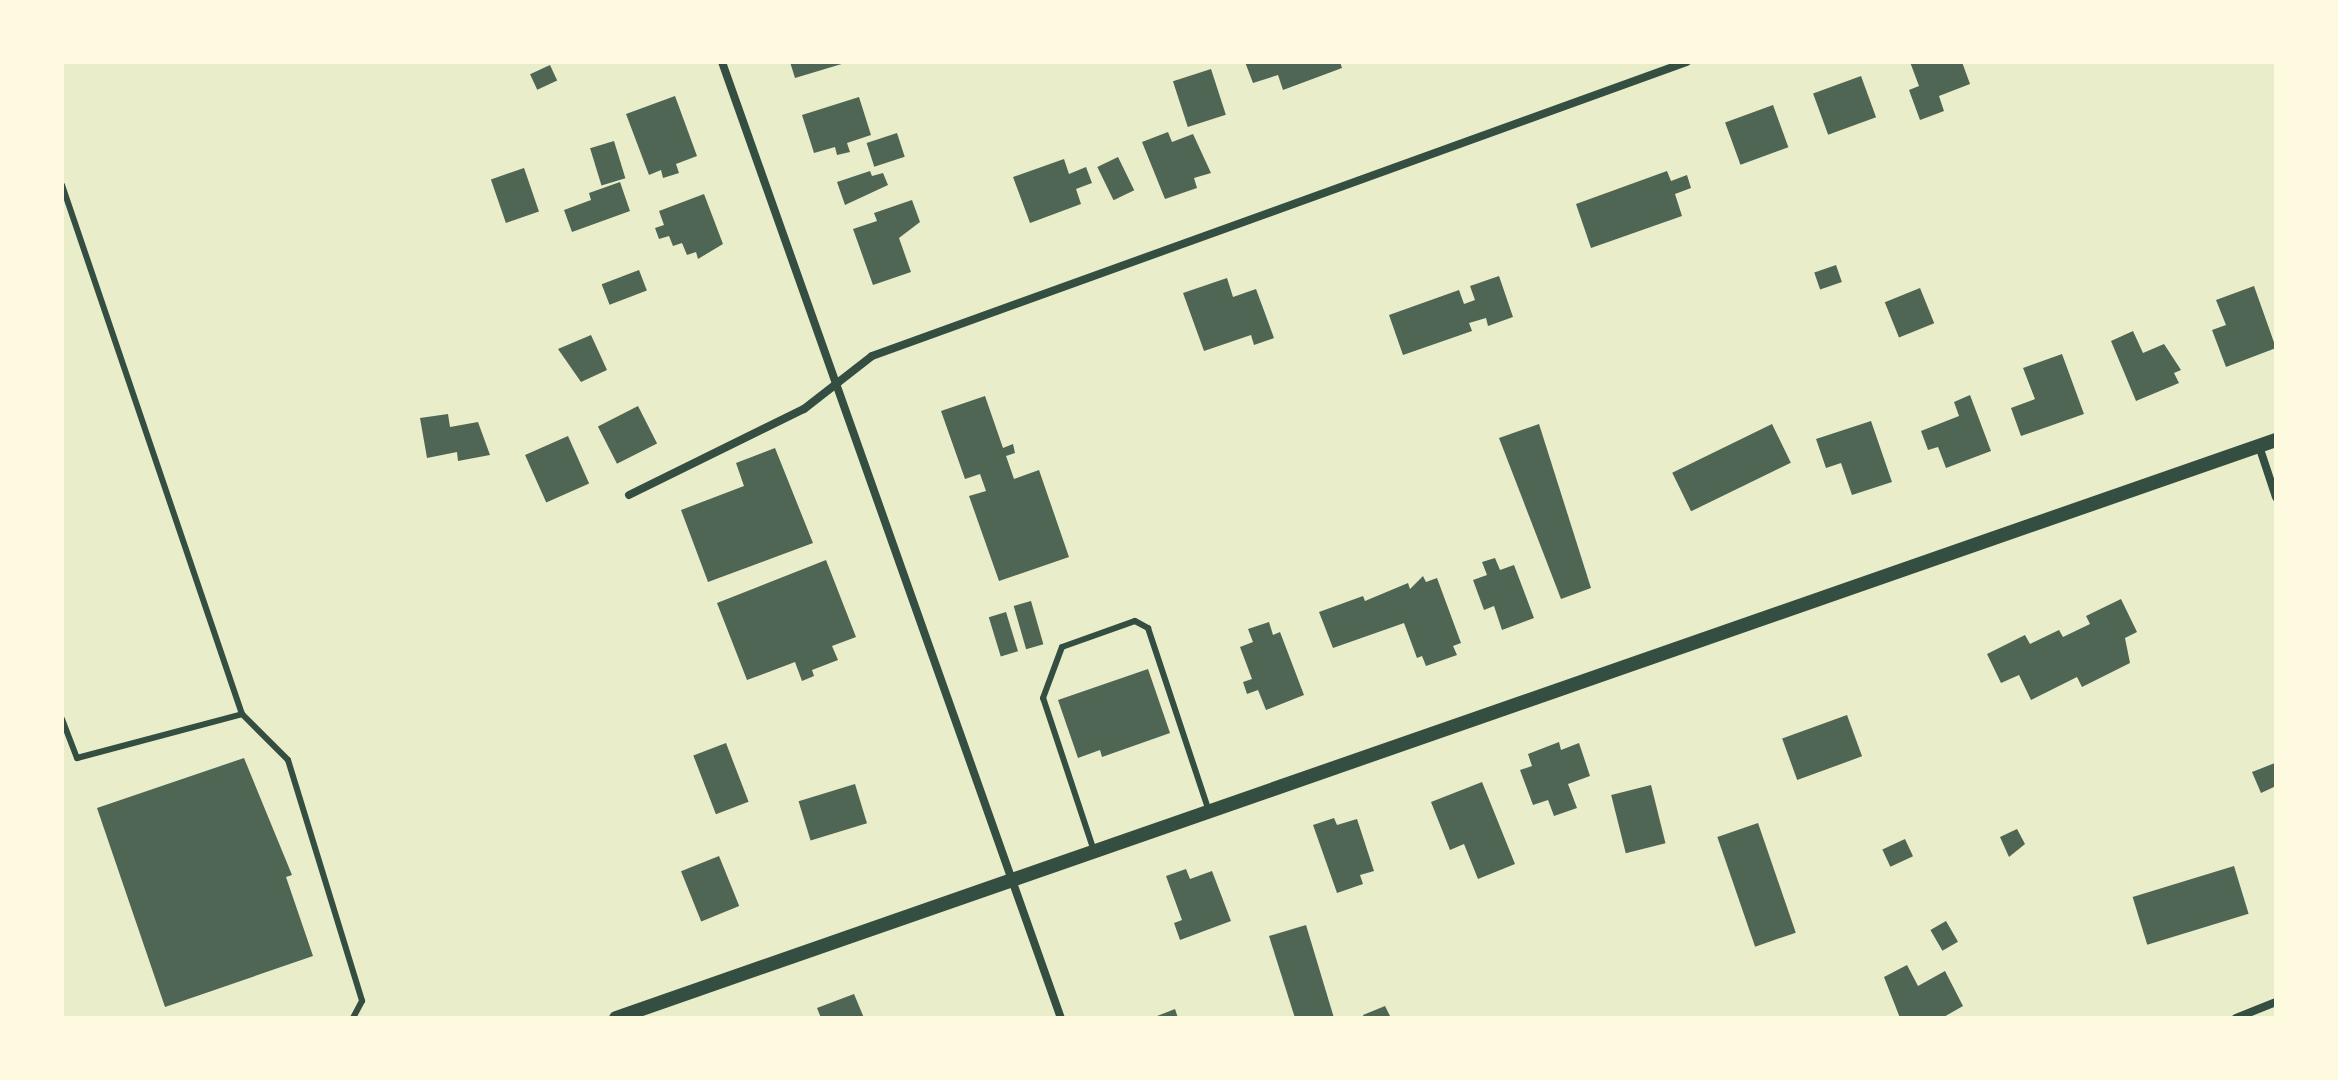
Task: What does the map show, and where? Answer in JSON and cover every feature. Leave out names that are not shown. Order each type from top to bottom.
[{"type":"street","points":[[722,62],[1009,883],[1061,1018]]},
{"type":"street","points":[[629,495],[804,409],[872,356],[1687,62]]},
{"type":"street","points":[[616,1018],[2276,440]]},
{"type":"street","points":[[2259,446],[2276,497]]},
{"type":"street","points":[[2236,1018],[2276,1002]]},
{"type":"lane","points":[[62,185],[242,714],[288,760],[362,1001],[353,1018]]},
{"type":"lane","points":[[1094,852],[1043,698],[1062,647],[1135,621],[1148,628],[1209,811]]},
{"type":"lane","points":[[62,719],[77,758],[242,714]]},
{"type":"building","points":[[790,62],[845,62],[845,63],[795,78]]},
{"type":"building","points":[[1245,62],[1340,62],[1342,68],[1283,90],[1278,75],[1253,83]]},
{"type":"building","points":[[1910,62],[1962,62],[1970,84],[1939,96],[1944,111],[1920,120],[1909,90],[1919,86]]},
{"type":"building","points":[[550,65],[557,80],[537,90],[530,74]]},
{"type":"building","points":[[1211,69],[1226,115],[1188,127],[1173,81]]},
{"type":"building","points":[[1861,76],[1876,117],[1828,135],[1813,93]]},
{"type":"building","points":[[675,96],[697,156],[676,164],[679,173],[663,178],[661,170],[649,175],[626,114]]},
{"type":"building","points":[[859,97],[871,135],[847,143],[850,152],[837,155],[835,147],[814,153],[802,115]]},
{"type":"building","points":[[1773,105],[1788,147],[1740,165],[1725,122]]},
{"type":"building","points":[[1168,132],[1172,142],[1193,134],[1211,173],[1194,178],[1197,188],[1165,199],[1142,142]]},
{"type":"building","points":[[897,133],[905,157],[874,167],[867,143]]},
{"type":"building","points":[[614,141],[625,178],[601,186],[590,148]]},
{"type":"building","points":[[1118,157],[1134,190],[1114,200],[1097,167]]},
{"type":"building","points":[[1064,159],[1069,174],[1086,167],[1092,183],[1076,189],[1081,204],[1030,223],[1013,177]]},
{"type":"building","points":[[524,168],[539,211],[506,223],[491,179]]},
{"type":"building","points":[[870,171],[872,176],[883,173],[888,185],[845,205],[837,182]]},
{"type":"building","points":[[1667,171],[1671,181],[1687,175],[1691,188],[1675,194],[1682,216],[1591,248],[1576,204]]},
{"type":"building","points":[[620,182],[630,211],[572,232],[564,210],[591,200],[589,193]]},
{"type":"building","points":[[704,194],[723,244],[698,259],[696,252],[687,255],[682,243],[673,246],[669,236],[659,239],[655,228],[664,225],[659,211]]},
{"type":"building","points":[[912,200],[920,222],[899,238],[911,272],[873,285],[853,229],[877,221],[874,213]]},
{"type":"building","points":[[1836,265],[1842,282],[1820,290],[1814,272]]},
{"type":"building","points":[[639,270],[647,291],[610,305],[602,284]]},
{"type":"building","points":[[1499,276],[1513,317],[1488,326],[1486,318],[1469,323],[1472,331],[1403,355],[1389,315],[1459,290],[1464,304],[1475,300],[1470,286]]},
{"type":"building","points":[[1227,278],[1233,297],[1256,289],[1274,338],[1254,345],[1251,335],[1204,351],[1183,293]]},
{"type":"building","points":[[2254,286],[2276,348],[2226,367],[2212,330],[2226,325],[2216,300]]},
{"type":"building","points":[[1920,288],[1934,323],[1899,337],[1885,302]]},
{"type":"building","points":[[2133,331],[2143,353],[2164,344],[2181,370],[2174,373],[2179,383],[2136,401],[2111,341]]},
{"type":"building","points":[[591,335],[607,370],[581,382],[558,349]]},
{"type":"building","points":[[2062,354],[2084,414],[2021,436],[2011,408],[2035,399],[2023,368]]},
{"type":"building","points":[[1970,395],[1991,451],[1946,468],[1938,447],[1928,450],[1921,431],[1959,416],[1954,402]]},
{"type":"building","points":[[985,396],[1003,448],[1013,444],[1015,453],[1006,456],[1014,479],[1039,470],[1069,557],[999,581],[969,496],[986,491],[980,474],[965,479],[941,411]]},
{"type":"building","points":[[638,406],[657,443],[617,464],[598,426]]},
{"type":"building","points":[[448,414],[450,427],[478,422],[490,455],[458,461],[457,452],[427,458],[420,418]]},
{"type":"building","points":[[1871,421],[1892,482],[1852,495],[1841,463],[1826,468],[1816,439]]},
{"type":"building","points":[[1539,424],[1591,588],[1561,599],[1499,438]]},
{"type":"building","points":[[1772,424],[1791,463],[1691,511],[1672,473]]},
{"type":"building","points":[[568,436],[589,484],[546,503],[525,455]]},
{"type":"building","points":[[775,448],[813,543],[708,582],[681,510],[744,486],[736,463]]},
{"type":"building","points":[[1495,558],[1500,570],[1514,565],[1534,618],[1502,630],[1494,606],[1484,610],[1473,580],[1487,575],[1482,562]]},
{"type":"building","points":[[826,560],[856,637],[832,646],[838,660],[812,670],[814,676],[802,681],[795,662],[747,680],[717,603]]},
{"type":"building","points":[[1423,576],[1426,582],[1437,578],[1461,643],[1453,646],[1457,655],[1426,666],[1422,656],[1417,658],[1404,623],[1333,648],[1319,612],[1363,596],[1365,601],[1408,583],[1410,589]]},
{"type":"building","points":[[2121,599],[2137,632],[2125,638],[2130,663],[2082,687],[2077,677],[2031,700],[2019,675],[2001,683],[1987,654],[2025,635],[2030,644],[2059,630],[2063,637],[2090,624],[2086,616]]},
{"type":"building","points":[[1031,601],[1043,644],[1026,649],[1014,606]]},
{"type":"building","points":[[1006,612],[1018,651],[1001,656],[989,617]]},
{"type":"building","points":[[1269,622],[1273,635],[1280,632],[1304,695],[1266,710],[1258,690],[1247,694],[1243,682],[1252,679],[1240,647],[1253,642],[1248,629]]},
{"type":"building","points":[[1148,669],[1170,733],[1102,757],[1100,750],[1078,758],[1058,700]]},
{"type":"building","points":[[1847,715],[1862,756],[1797,780],[1782,739]]},
{"type":"building","points":[[1559,742],[1561,750],[1579,743],[1590,776],[1568,784],[1577,808],[1554,816],[1548,800],[1533,805],[1520,770],[1532,766],[1528,754]]},
{"type":"building","points":[[726,743],[749,802],[716,814],[693,756]]},
{"type":"building","points":[[244,758],[292,875],[286,877],[313,956],[165,1007],[97,808]]},
{"type":"building","points":[[2275,763],[2276,786],[2261,793],[2252,772]]},
{"type":"building","points":[[1482,782],[1515,864],[1478,879],[1464,844],[1450,850],[1431,802]]},
{"type":"building","points":[[855,784],[867,823],[811,840],[799,801]]},
{"type":"building","points":[[1651,785],[1666,843],[1626,853],[1611,795]]},
{"type":"building","points":[[1334,818],[1337,825],[1357,819],[1374,871],[1360,875],[1363,884],[1337,893],[1313,825]]},
{"type":"building","points":[[1758,823],[1796,933],[1755,947],[1717,837]]},
{"type":"building","points":[[2017,829],[2025,844],[2009,857],[2000,837]]},
{"type":"building","points":[[1905,839],[1913,856],[1890,867],[1882,850]]},
{"type":"building","points":[[719,856],[739,906],[701,921],[681,871]]},
{"type":"building","points":[[2234,866],[2249,914],[2147,945],[2133,897]]},
{"type":"building","points":[[1186,869],[1190,879],[1212,871],[1231,921],[1180,940],[1174,923],[1182,920],[1166,876]]},
{"type":"building","points":[[1946,921],[1958,942],[1942,951],[1930,930]]},
{"type":"building","points":[[1306,925],[1334,1018],[1295,1018],[1269,936]]},
{"type":"building","points":[[1907,965],[1918,986],[1945,971],[1963,1006],[1942,1018],[1900,1018],[1884,977]]},
{"type":"building","points":[[854,994],[864,1018],[821,1018],[817,1008]]},
{"type":"building","points":[[1385,1006],[1391,1018],[1364,1018],[1363,1015]]},
{"type":"building","points":[[1175,1009],[1178,1018],[1152,1018]]}]
